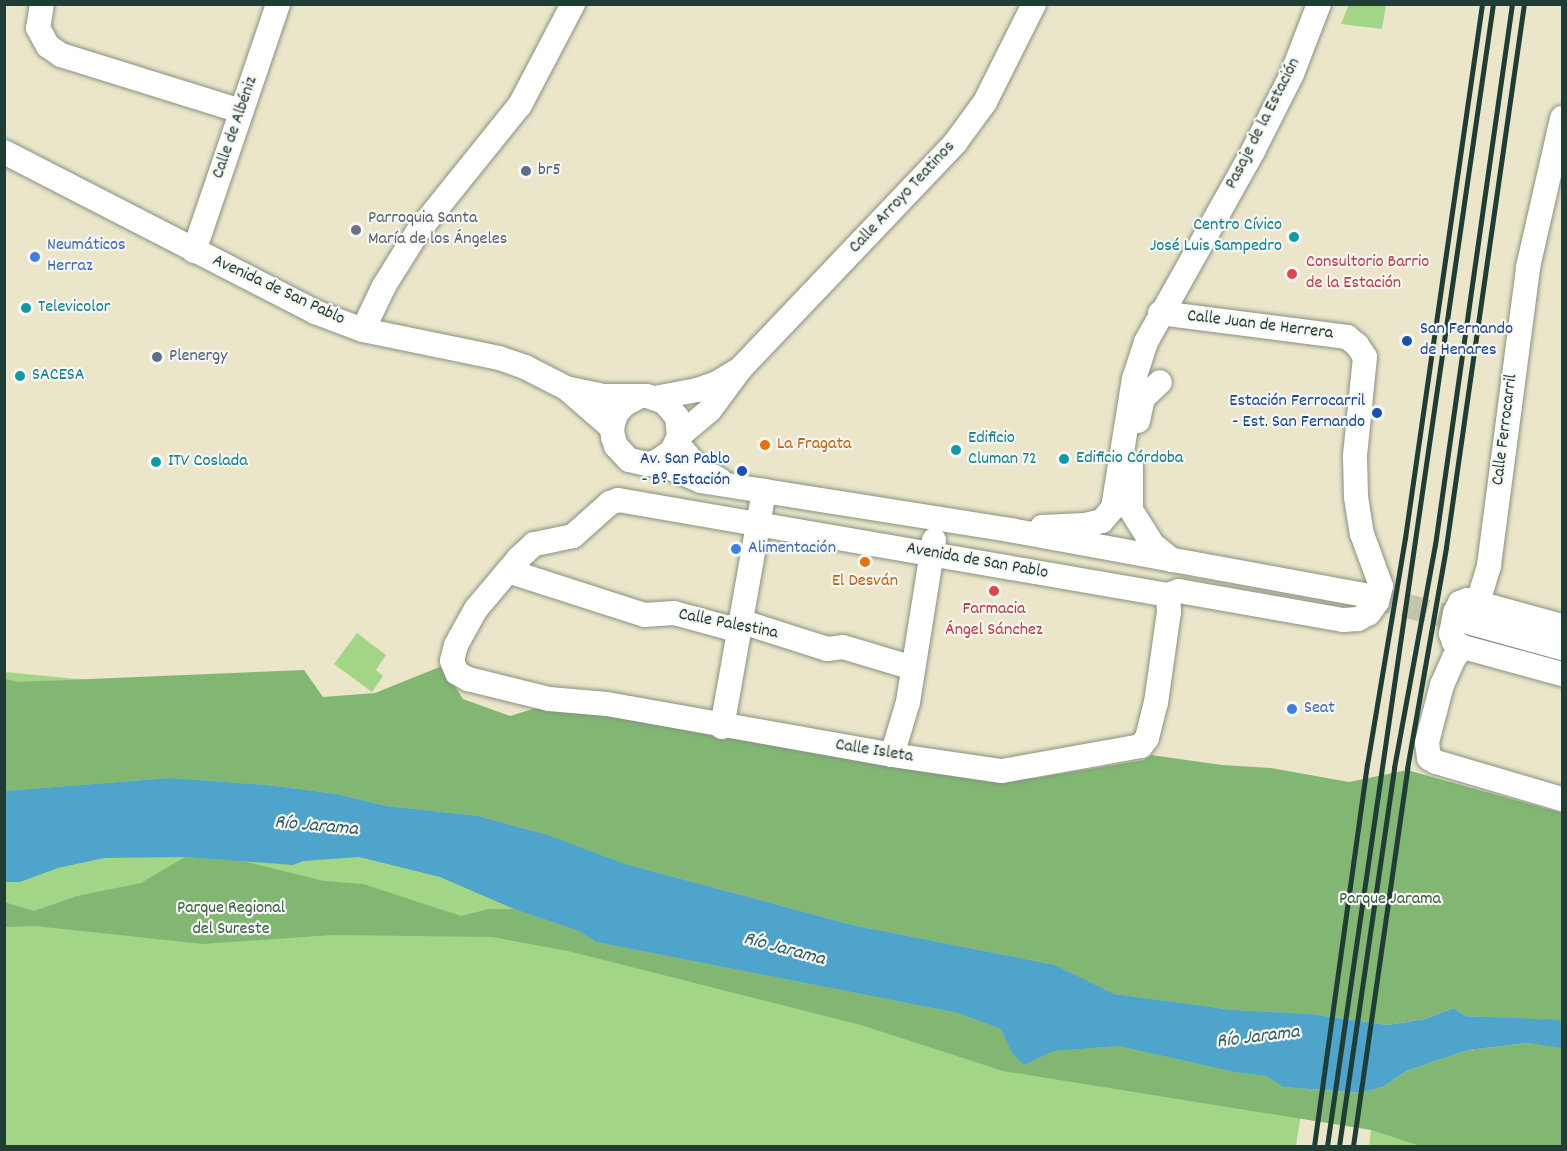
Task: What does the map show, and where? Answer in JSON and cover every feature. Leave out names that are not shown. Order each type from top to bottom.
[{"type":"street","points":[[42,4],[38,28],[48,46],[61,55],[241,111]]},
{"type":"street","name":"Calle de Albéniz","points":[[194,251],[278,4]]},
{"type":"street","points":[[363,330],[384,286],[417,233],[520,105],[573,4]]},
{"type":"street","name":"Calle Arroyo Teatinos","points":[[678,439],[710,410],[741,368],[955,143],[985,102],[1034,4]]},
{"type":"street","name":"Pasaje de la Estación","points":[[1010,530],[1057,525],[1085,525],[1102,521],[1113,508],[1134,379],[1146,342],[1160,313],[1253,151],[1292,74],[1319,4]]},
{"type":"street","name":"Calle Ferrocarril","points":[[1478,602],[1489,565],[1528,267],[1563,118]]},
{"type":"street","name":"Avenida de San Pablo","points":[[4,152],[315,312],[363,330],[499,358],[525,367],[566,388]]},
{"type":"street","name":"Calle Juan de Herrera","points":[[1160,313],[1347,337],[1357,345],[1365,357],[1355,456],[1356,497],[1362,534],[1370,556]]},
{"type":"street","name":"Calle Arroyo Teatinos","points":[[566,388],[602,396],[646,398],[697,390],[717,383],[741,368]]},
{"type":"street","points":[[1160,382],[1143,398],[1138,417],[1130,475],[1131,510],[1152,544],[1172,560]]},
{"type":"street","points":[[566,388],[612,428]]},
{"type":"street","points":[[678,439],[665,458],[656,462],[638,463],[621,454],[616,446],[612,428],[616,414],[625,404],[646,398],[664,402],[677,417],[678,439],[698,468],[729,484]]},
{"type":"street","points":[[656,462],[687,477],[729,484]]},
{"type":"street","name":"Avenida de San Pablo","points":[[729,484],[1010,530],[1369,596]]},
{"type":"street","points":[[722,726],[764,491]]},
{"type":"street","name":"Avenida de San Pablo","points":[[508,572],[534,544],[573,536],[610,503],[618,501],[1168,595],[1179,591],[1343,620],[1358,619],[1369,613],[1377,602],[1381,586],[1370,556]]},
{"type":"street","points":[[892,755],[908,702],[938,520]]},
{"type":"street","name":"Calle Palestina","points":[[508,572],[644,615],[674,613],[729,628],[740,624],[827,649],[843,647],[913,668]]},
{"type":"street","name":"Calle Isleta","points":[[508,572],[476,609],[456,645],[452,661],[457,673],[481,684],[549,699],[607,704],[892,755],[1002,771],[1141,746],[1147,738],[1156,703],[1169,612],[1168,595]]},
{"type":"street","points":[[1563,626],[1478,602],[1460,603],[1455,613],[1451,634],[1454,642],[1463,647],[1563,674]]},
{"type":"street","points":[[1464,621],[1563,648]]},
{"type":"street","points":[[1463,647],[1454,658],[1442,685],[1427,742],[1429,758],[1563,799]]},
{"type":"green space","points":[[1349,4],[1386,5],[1382,29],[1341,24]]},
{"type":"green space","points":[[357,633],[386,655],[376,670],[383,676],[372,692],[334,664]]},
{"type":"green space","name":"Parque Jarama","points":[[442,666],[463,699],[510,716],[549,704],[892,765],[1029,779],[1144,760],[1151,755],[1222,765],[1271,768],[1349,782],[1407,770],[1562,813],[1562,1021],[1465,1016],[1454,1008],[1425,1019],[1388,1025],[1311,1014],[1233,1010],[1114,994],[1055,965],[852,925],[625,864],[548,835],[478,816],[386,806],[337,794],[267,785],[170,778],[5,791],[5,679],[19,682],[304,670],[323,697],[375,693]]},
{"type":"green space","name":"Parque Regional del Sureste","points":[[5,672],[611,731],[1347,812],[1296,1146],[5,1146]]},
{"type":"green space","points":[[185,857],[243,861],[324,881],[363,884],[461,916],[489,909],[514,909],[579,931],[596,942],[958,1013],[1001,1029],[1012,1053],[1024,1065],[1054,1051],[1119,1046],[1234,1072],[1268,1076],[1283,1087],[1361,1093],[1383,1087],[1406,1071],[1468,1050],[1529,1043],[1557,1046],[1562,1048],[1562,1146],[1419,1146],[1371,1130],[1003,1071],[861,1025],[568,951],[492,937],[332,935],[203,944],[35,926],[5,927],[4,902],[34,911],[77,896],[141,883]]},
{"type":"green space","points":[[1371,1130],[1419,1146],[1369,1146]]},
{"type":"water","name":"Río Jarama","points":[[170,778],[267,785],[337,794],[386,806],[478,816],[548,835],[625,864],[852,925],[1055,965],[1114,994],[1233,1010],[1311,1014],[1388,1025],[1425,1019],[1454,1008],[1465,1016],[1558,1020],[1562,1021],[1562,1048],[1529,1043],[1468,1050],[1406,1071],[1383,1087],[1361,1093],[1283,1087],[1267,1076],[1234,1072],[1119,1046],[1054,1051],[1024,1065],[1012,1053],[1001,1029],[958,1013],[596,942],[579,931],[514,909],[440,877],[359,857],[303,861],[293,865],[185,857],[104,858],[58,868],[20,882],[5,882],[5,791]]},
{"type":"tunnel","points":[[1369,596],[1464,621]]},
{"type":"railway","points":[[1314,1146],[1367,765],[1405,538],[1482,4]]},
{"type":"railway","points":[[1327,1146],[1493,4]]},
{"type":"railway","points":[[1339,1146],[1394,768],[1435,545],[1512,4]]},
{"type":"railway","points":[[1353,1146],[1407,769],[1446,547],[1524,4]]},
{"type":"place","name":"br5","points":[[526,171]]},
{"type":"place","name":"Parroquia Santa María de los Ángeles","points":[[356,230]]},
{"type":"place","name":"Centro Cívico José Luis Sampedro","points":[[1294,237]]},
{"type":"place","name":"Neumáticos Herraz","points":[[35,257]]},
{"type":"place","name":"Consultorio Barrio de la Estación","points":[[1292,274]]},
{"type":"place","name":"Televicolor","points":[[26,308]]},
{"type":"place","name":"San Fernando de Henares","points":[[1407,341]]},
{"type":"place","name":"Plenergy","points":[[157,357]]},
{"type":"place","name":"SACESA","points":[[20,376]]},
{"type":"place","name":"Estación Ferrocarril - Est. San Fernando","points":[[1377,413]]},
{"type":"place","name":"La Fragata","points":[[765,445]]},
{"type":"place","name":"Edificio Cluman 72","points":[[956,450]]},
{"type":"place","name":"Edificio Córdoba","points":[[1064,459]]},
{"type":"place","name":"ITV Coslada","points":[[156,462]]},
{"type":"place","name":"Av. San Pablo - Bº Estación","points":[[742,471]]},
{"type":"place","name":"Alimentación","points":[[736,549]]},
{"type":"place","name":"El Desván","points":[[865,562]]},
{"type":"place","name":"Farmacia Ángel Sánchez","points":[[994,591]]},
{"type":"place","name":"Seat","points":[[1292,709]]}]
